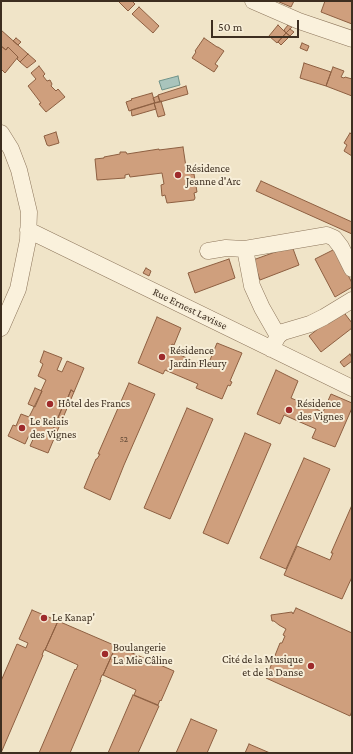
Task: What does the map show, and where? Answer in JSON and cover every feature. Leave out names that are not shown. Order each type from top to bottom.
[{"type":"street","points":[[253,1],[300,21],[352,39]]},
{"type":"street","points":[[1,133],[11,149],[19,170],[29,212],[28,240],[18,289],[1,328]]},
{"type":"street","name":"Rue Ernest Lavisse","points":[[28,230],[275,342],[352,388]]},
{"type":"street","points":[[208,252],[226,248],[245,249],[327,235],[334,238],[341,247],[352,269]]},
{"type":"street","points":[[245,249],[252,286],[275,342]]},
{"type":"street","points":[[275,342],[283,332],[324,318],[352,300]]},
{"type":"water","points":[[178,76],[180,85],[162,90],[159,81]]},
{"type":"building","points":[[118,1],[132,1],[135,4],[128,11]]},
{"type":"building","points":[[277,1],[294,1],[291,7]]},
{"type":"building","points":[[325,1],[352,1],[352,24],[321,12]]},
{"type":"building","points":[[139,7],[159,26],[153,33],[132,14]]},
{"type":"building","points":[[278,25],[286,33],[277,43],[269,36]]},
{"type":"building","points":[[288,25],[292,27],[286,33],[284,30]]},
{"type":"building","points":[[290,29],[294,32],[290,36],[286,33]]},
{"type":"building","points":[[1,30],[28,54],[20,62],[17,59],[18,57],[8,47],[6,50],[1,46]]},
{"type":"building","points":[[286,33],[290,36],[281,45],[278,42]]},
{"type":"building","points":[[16,38],[21,42],[18,45],[13,41]]},
{"type":"building","points":[[204,38],[224,51],[215,64],[218,66],[214,72],[192,58]]},
{"type":"building","points":[[302,43],[309,46],[307,51],[300,48]]},
{"type":"building","points":[[1,46],[6,50],[8,47],[18,57],[5,73],[1,69]]},
{"type":"building","points":[[28,54],[36,61],[27,68],[20,62]]},
{"type":"building","points":[[304,63],[331,72],[326,86],[300,78]]},
{"type":"building","points":[[39,66],[45,74],[43,76],[47,81],[50,80],[52,84],[51,86],[56,91],[58,89],[65,97],[46,112],[39,104],[41,103],[28,86],[36,79],[31,73]]},
{"type":"building","points":[[333,67],[344,71],[341,77],[352,79],[352,96],[326,86]]},
{"type":"building","points":[[186,86],[188,94],[160,102],[158,95]]},
{"type":"building","points":[[152,93],[155,103],[129,111],[126,102]]},
{"type":"building","points":[[158,96],[160,102],[155,103],[153,98]]},
{"type":"building","points":[[161,101],[165,115],[158,117],[154,103]]},
{"type":"building","points":[[154,103],[156,109],[132,116],[131,110]]},
{"type":"building","points":[[56,132],[59,143],[49,146],[47,145],[44,136]]},
{"type":"building","points":[[350,133],[352,135],[352,156],[344,151],[347,145],[344,143]]},
{"type":"building","name":"Résidence Jeanne d'Arc","points":[[183,147],[186,167],[188,167],[191,174],[194,174],[197,192],[194,193],[194,200],[167,203],[165,195],[162,196],[161,185],[164,184],[162,173],[130,177],[129,174],[125,175],[125,178],[97,180],[95,159],[120,154],[120,152],[126,152],[127,154]]},
{"type":"building","points":[[261,181],[352,222],[352,234],[256,191]]},
{"type":"building","points":[[292,246],[299,265],[260,280],[253,260]]},
{"type":"building","points":[[335,249],[352,283],[352,287],[335,297],[315,259]]},
{"type":"building","points":[[229,259],[235,278],[195,293],[188,273]]},
{"type":"building","points":[[146,268],[151,271],[149,276],[143,273]]},
{"type":"building","points":[[342,310],[352,323],[352,328],[321,352],[309,336]]},
{"type":"building","name":"Résidence Jardin Fleury","points":[[157,317],[181,328],[174,345],[172,344],[169,350],[209,368],[212,362],[210,360],[217,343],[242,353],[230,381],[232,382],[230,386],[228,385],[222,399],[196,388],[198,384],[165,370],[163,374],[138,363]]},
{"type":"building","name":"Hôtel des Francs","points":[[44,351],[62,358],[57,370],[62,372],[67,361],[84,368],[74,392],[71,390],[66,402],[65,401],[52,432],[56,434],[48,453],[30,446],[35,435],[30,433],[25,444],[8,436],[13,425],[16,426],[21,414],[29,417],[42,391],[46,380],[38,376],[43,364],[40,362]]},
{"type":"building","points":[[350,354],[352,361],[344,367],[340,362]]},
{"type":"building","name":"Résidence des Vignes","points":[[276,370],[298,381],[291,398],[323,412],[331,394],[352,403],[352,408],[335,447],[312,438],[316,429],[284,415],[280,424],[257,414]]},
{"type":"building","points":[[129,383],[155,394],[110,500],[84,488],[96,459],[100,454],[98,454]]},
{"type":"building","points":[[35,388],[42,391],[35,407],[28,404]]},
{"type":"building","points":[[71,390],[74,392],[56,434],[52,432]]},
{"type":"building","points":[[187,408],[213,419],[170,519],[144,508]]},
{"type":"building","points":[[245,433],[271,444],[228,544],[203,533]]},
{"type":"building","points":[[304,458],[330,469],[286,569],[260,558]]},
{"type":"building","points":[[352,505],[352,577],[342,599],[284,575],[297,546],[330,560],[333,553],[331,553]]},
{"type":"building","name":"Cité de la Musique et de la Danse","points":[[296,608],[352,633],[352,711],[350,716],[266,678],[280,643],[282,643],[285,636],[283,635],[286,629],[272,621],[271,615],[292,612],[293,614]]},
{"type":"building","points":[[32,610],[58,621],[44,650],[1,753],[1,681],[17,644],[26,648],[28,643],[19,639]]},
{"type":"building","points":[[58,621],[116,646],[102,675],[70,753],[39,753],[78,665],[45,650]]},
{"type":"building","points":[[116,646],[174,671],[158,705],[134,695],[136,690],[103,675]]},
{"type":"building","points":[[133,695],[159,706],[138,753],[108,753]]},
{"type":"building","points":[[191,719],[217,730],[207,753],[176,753]]},
{"type":"building","points":[[249,744],[270,753],[245,753]]},
{"type":"place","name":"Résidence Jeanne d'Arc","points":[[178,175]]},
{"type":"place","name":"Résidence Jardin Fleury","points":[[162,357]]},
{"type":"place","name":"Hôtel des Francs","points":[[50,404]]},
{"type":"place","name":"Résidence des Vignes","points":[[289,410]]},
{"type":"place","name":"Le Relais des Vignes","points":[[22,428]]},
{"type":"place","name":"Le Kanap'","points":[[44,618]]},
{"type":"place","name":"Boulangerie La Mie Câline","points":[[105,654]]},
{"type":"place","name":"Cité de la Musique et de la Danse","points":[[311,666]]}]
